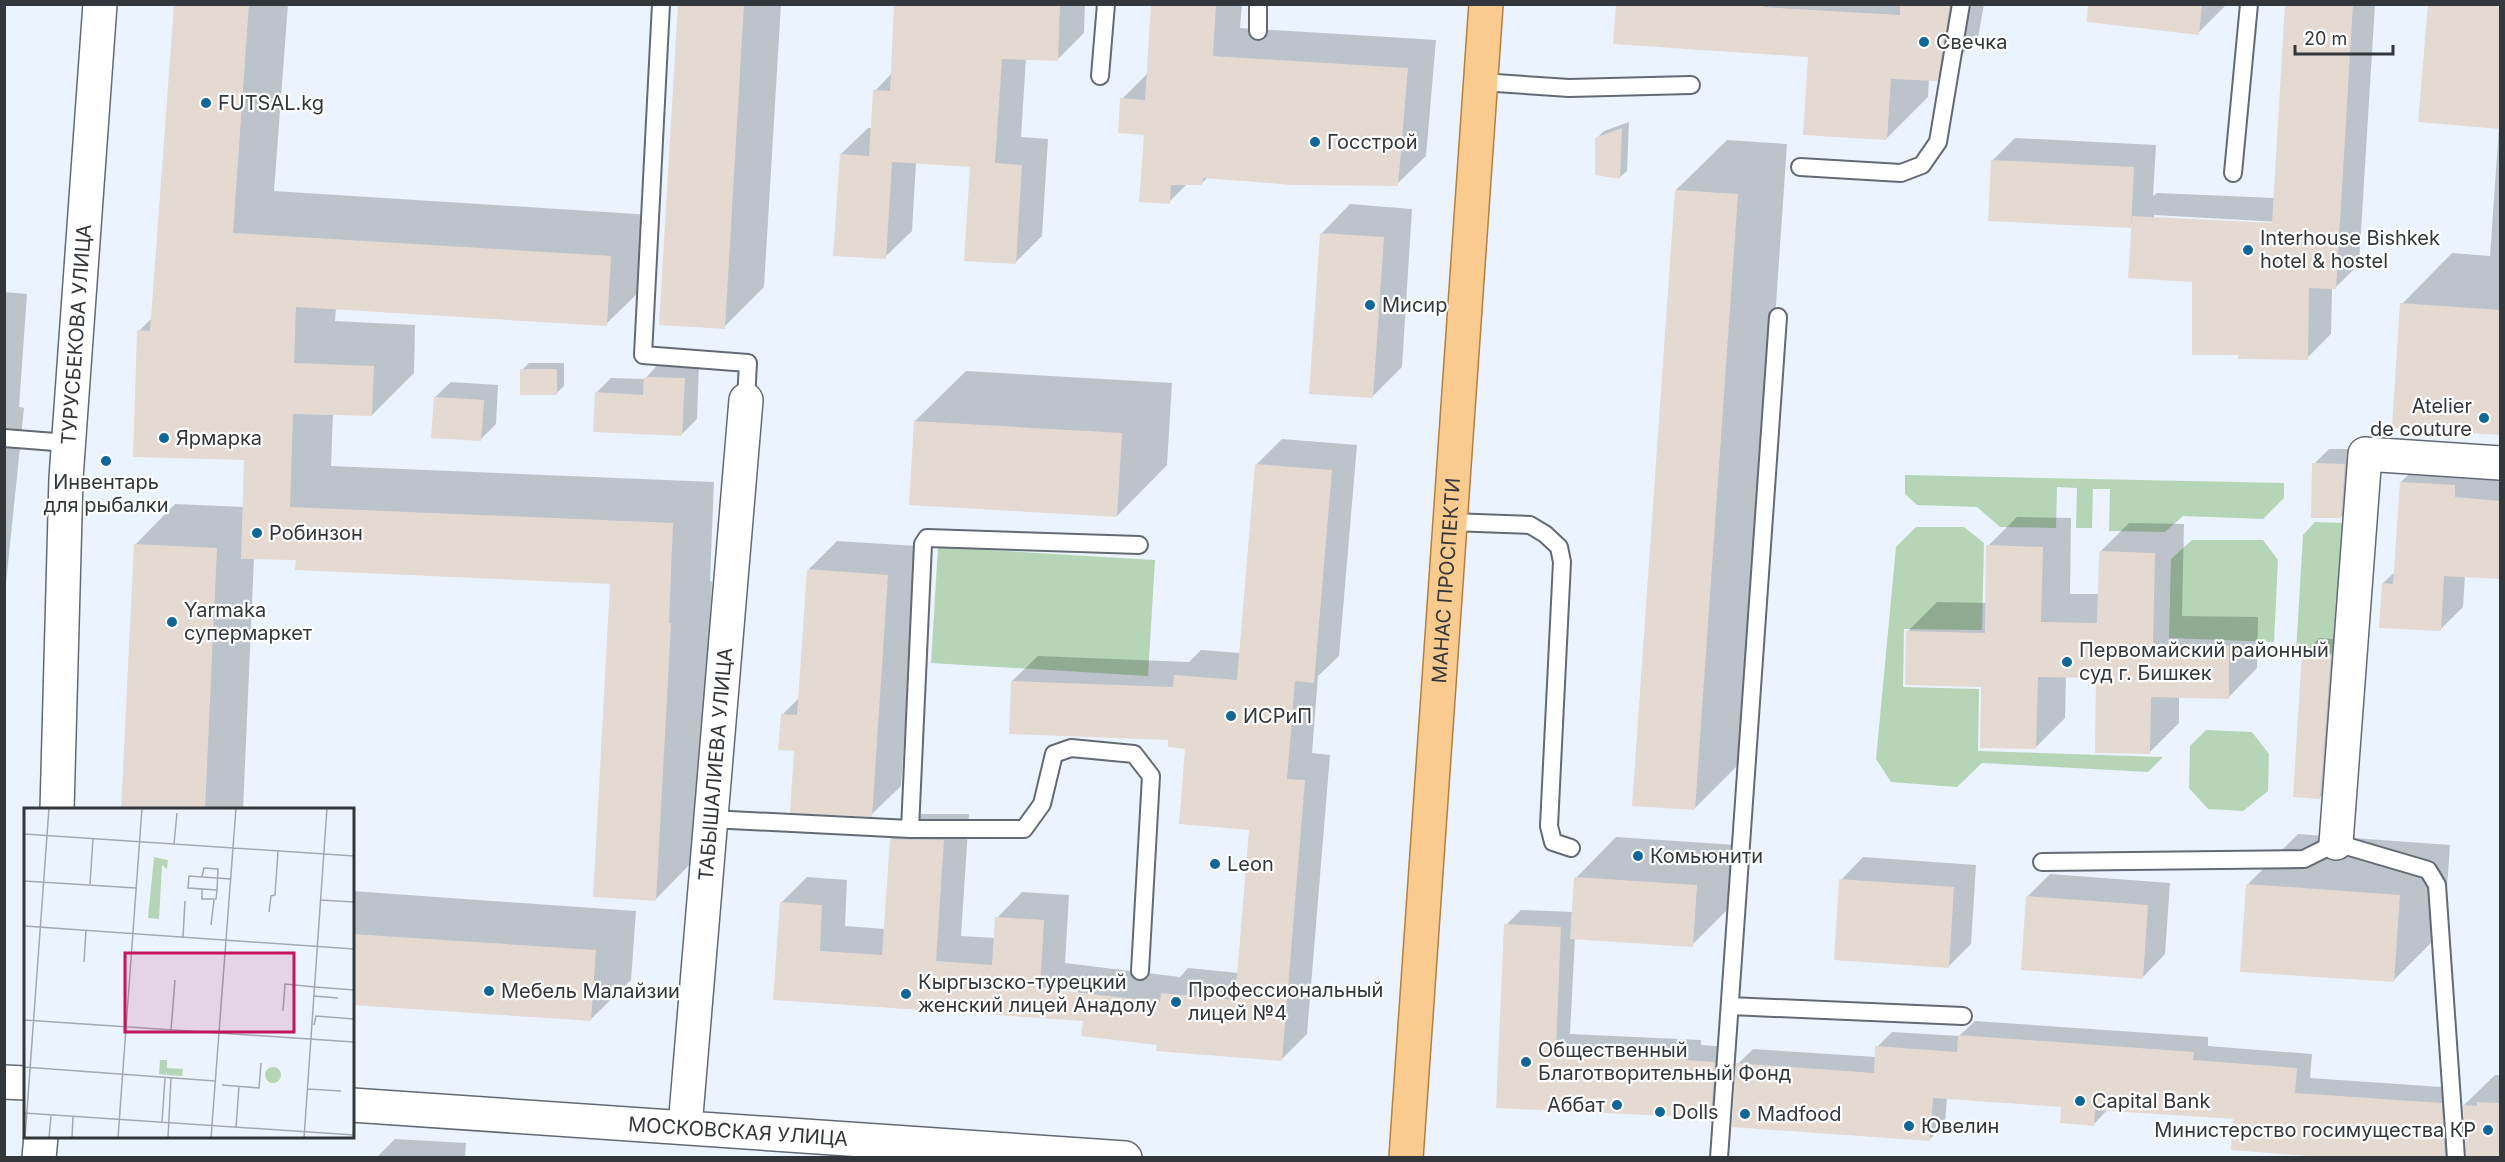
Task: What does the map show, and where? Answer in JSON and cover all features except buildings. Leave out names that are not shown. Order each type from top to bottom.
[{"type":"main road","name":"МАНАС ПРОСПЕКТИ","points":[[1406,1158],[1486,4]]},
{"type":"street","name":"ТУРУСБЕКОВА УЛИЦА","points":[[57,808],[69,443],[100,4]]},
{"type":"street","name":"ТАБЫШАЛИЕВА УЛИЦА","points":[[685,1127],[746,399]]},
{"type":"street","points":[[2336,843],[2365,454],[2500,463]]},
{"type":"street","points":[[4,1082],[24,1083]]},
{"type":"street","name":"МОСКОВСКАЯ УЛИЦА","points":[[354,1105],[685,1127],[1017,1154],[1125,1158]]},
{"type":"street","points":[[39,1158],[41,1138]]},
{"type":"lane","points":[[661,4],[643,355],[748,363],[746,399]]},
{"type":"lane","points":[[1100,76],[1106,4]]},
{"type":"lane","points":[[1258,4],[1258,31]]},
{"type":"lane","points":[[1800,167],[1901,173],[1922,165],[1938,142],[1961,4]]},
{"type":"lane","points":[[2233,173],[2249,4]]},
{"type":"lane","points":[[1481,82],[1569,88],[1691,85]]},
{"type":"lane","points":[[1719,1158],[1778,317]]},
{"type":"lane","points":[[4,438],[69,443]]},
{"type":"lane","points":[[1450,522],[1530,525],[1545,534],[1559,547],[1562,562],[1549,826],[1553,842],[1571,848]]},
{"type":"lane","points":[[910,829],[923,544],[927,538],[1139,546]]},
{"type":"lane","points":[[710,819],[910,829],[1024,829],[1042,804],[1054,754],[1071,748],[1134,754],[1151,776],[1140,971]]},
{"type":"lane","points":[[2042,862],[2304,859],[2336,843],[2428,870],[2437,885],[2457,1158]]},
{"type":"lane","points":[[1730,1006],[1963,1016]]},
{"type":"green space","points":[[1905,475],[2284,483],[2284,498],[2263,519],[2183,516],[2165,532],[2109,531],[2110,489],[2093,489],[2092,528],[2076,528],[2077,488],[2057,487],[2056,528],[2000,527],[1977,507],[1917,505],[1905,494]]},
{"type":"green space","points":[[2315,522],[2345,523],[2336,654],[2296,652],[2303,535]]},
{"type":"green space","points":[[1916,527],[1964,527],[1984,543],[1982,630],[1904,629],[1903,687],[1979,689],[1978,751],[2163,757],[2148,772],[1982,763],[1957,787],[1891,782],[1876,759],[1896,547]]},
{"type":"green space","points":[[2192,540],[2263,540],[2278,560],[2274,642],[2169,638],[2171,559]]},
{"type":"green space","points":[[938,547],[1155,560],[1148,676],[931,663]]},
{"type":"green space","points":[[2206,730],[2252,732],[2269,754],[2268,791],[2243,811],[2208,809],[2189,788],[2190,746]]},
{"type":"place","name":"Свечка","points":[[1924,42]]},
{"type":"place","name":"FUTSAL.kg","points":[[206,103]]},
{"type":"place","name":"Госстрой","points":[[1315,142]]},
{"type":"place","name":"Interhouse Bishkek hotel & hostel","points":[[2248,250]]},
{"type":"place","name":"Мисир","points":[[1370,305]]},
{"type":"place","name":"Atelier de couture","points":[[2484,418]]},
{"type":"place","name":"Ярмарка","points":[[164,438]]},
{"type":"place","name":"Инвентарь для рыбалки","points":[[106,461]]},
{"type":"place","name":"Робинзон","points":[[257,533]]},
{"type":"place","name":"Yarmaka супермаркет","points":[[172,622]]},
{"type":"place","name":"Первомайский районный суд г. Бишкек","points":[[2067,662]]},
{"type":"place","name":"ИСРиП","points":[[1231,716]]},
{"type":"place","name":"Комьюнити","points":[[1638,856]]},
{"type":"place","name":"Leon","points":[[1215,864]]},
{"type":"place","name":"Мебель Малайзии","points":[[489,991]]},
{"type":"place","name":"Кыргызско-турецкий женский лицей Анадолу","points":[[906,994]]},
{"type":"place","name":"Профессиональный лицей №4","points":[[1176,1002]]},
{"type":"place","name":"Общественный Благотворительный Фонд","points":[[1526,1062]]},
{"type":"place","name":"Capital Bank","points":[[2080,1101]]},
{"type":"place","name":"Аббат","points":[[1617,1105]]},
{"type":"place","name":"Dolls","points":[[1660,1112]]},
{"type":"place","name":"Madfood","points":[[1745,1114]]},
{"type":"place","name":"Ювелин","points":[[1909,1126]]},
{"type":"place","name":"Министерство госимущества КР","points":[[2488,1130]]}]
